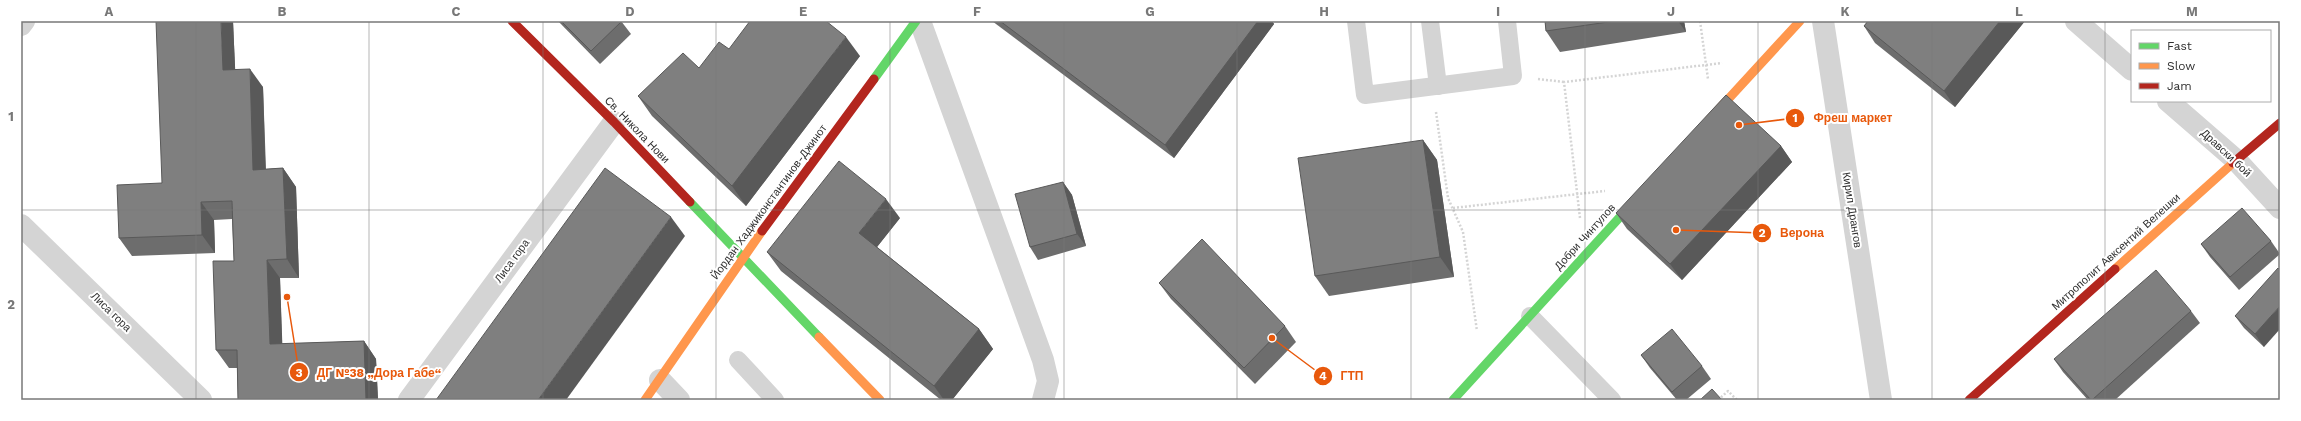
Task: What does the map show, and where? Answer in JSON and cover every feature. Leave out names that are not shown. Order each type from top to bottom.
[{"type":"street","points":[[21,25],[24,21]]},
{"type":"street","name":"Св. Никола Нови","points":[[512,21],[614,122],[742,258],[880,400]]},
{"type":"street","name":"Йордан Хаджиконстантинов-Джинот","points":[[645,400],[742,258],[916,21]]},
{"type":"street","points":[[920,21],[1043,360],[1048,381],[1043,400]]},
{"type":"street","points":[[1704,126],[1800,21]]},
{"type":"street","name":"Кирил Дрангов","points":[[1823,21],[1881,400]]},
{"type":"street","points":[[2076,21],[2131,69]]},
{"type":"street","name":"Дравски бой","points":[[2169,102],[2236,160],[2280,208]]},
{"type":"street","name":"Лиса гора","points":[[409,400],[614,122]]},
{"type":"street","name":"Митрополит Авксентий Велешки","points":[[1969,400],[2236,160],[2280,123]]},
{"type":"street","name":"Добри Чинтулов","points":[[1453,400],[1648,186]]},
{"type":"street","name":"Лиса гора","points":[[21,225],[202,400]]},
{"type":"street","points":[[660,380],[679,400]]},
{"type":"lane","points":[[1356,21],[1365,95],[1513,76],[1507,21]]},
{"type":"lane","points":[[1430,21],[1435,86]]},
{"type":"lane","points":[[1530,316],[1612,400]]},
{"type":"lane","points":[[738,360],[775,400]]},
{"type":"path","points":[[1700,21],[1714,115]]},
{"type":"path","points":[[1585,255],[1564,82],[1766,57]]},
{"type":"path","points":[[1435,86],[1448,198],[1463,232],[1482,368]]},
{"type":"path","points":[[1453,208],[1648,186]]},
{"type":"path","points":[[1718,400],[1728,391],[1737,400]]},
{"type":"building","points":[[156,21],[221,21],[223,70],[250,69],[253,170],[283,168],[287,259],[267,260],[270,344],[364,341],[366,400],[238,400],[237,350],[216,350],[213,261],[234,261],[232,201],[201,202],[202,235],[119,238],[117,185],[162,183]]},
{"type":"building","points":[[561,21],[622,21],[591,51]]},
{"type":"building","points":[[750,21],[826,21],[846,37],[732,186],[638,96],[683,53],[699,68],[719,42],[729,49]]},
{"type":"building","points":[[1000,21],[1258,21],[1165,145]]},
{"type":"building","points":[[1545,21],[1615,21],[1546,31]]},
{"type":"building","points":[[1868,21],[2000,21],[1944,91],[1864,26]]},
{"type":"building","points":[[1726,95],[1781,146],[1670,264],[1616,213]]},
{"type":"building","points":[[1423,140],[1440,257],[1315,276],[1298,158]]},
{"type":"building","points":[[839,161],[886,199],[859,233],[979,329],[934,386],[767,252]]},
{"type":"building","points":[[605,168],[671,217],[538,400],[436,400]]},
{"type":"building","points":[[1063,182],[1077,234],[1030,247],[1015,194]]},
{"type":"building","points":[[2242,208],[2271,241],[2230,277],[2201,244]]},
{"type":"building","points":[[1202,239],[1285,326],[1244,368],[1159,283]]},
{"type":"building","points":[[2278,268],[2280,270],[2280,306],[2255,334],[2235,316]]},
{"type":"building","points":[[2156,270],[2191,311],[2091,400],[2054,359]]},
{"type":"building","points":[[1672,329],[1702,366],[1672,392],[1641,355]]},
{"type":"building","points":[[1712,389],[1722,400],[1700,400]]},
{"type":"traffic: fast","points":[[874,79],[916,21]]},
{"type":"traffic: fast","points":[[1453,400],[1640,195]]},
{"type":"traffic: fast","points":[[690,202],[819,337]]},
{"type":"traffic: slow","points":[[1709,120],[1800,21]]},
{"type":"traffic: slow","points":[[2115,269],[2233,163]]},
{"type":"traffic: slow","points":[[645,400],[762,231]]},
{"type":"traffic: slow","points":[[819,337],[880,400]]},
{"type":"traffic: jam","points":[[512,21],[614,122],[690,202]]},
{"type":"traffic: jam","points":[[762,231],[874,79]]},
{"type":"traffic: jam","points":[[2233,163],[2280,123]]},
{"type":"traffic: jam","points":[[1969,400],[2115,269]]},
{"type":"place","name":"Фреш маркет","points":[[1739,125]]},
{"type":"place","name":"Верона","points":[[1676,230]]},
{"type":"place","name":"ДГ №38 „Дора Габе“","points":[[287,297]]},
{"type":"place","name":"ГТП","points":[[1272,338]]}]
